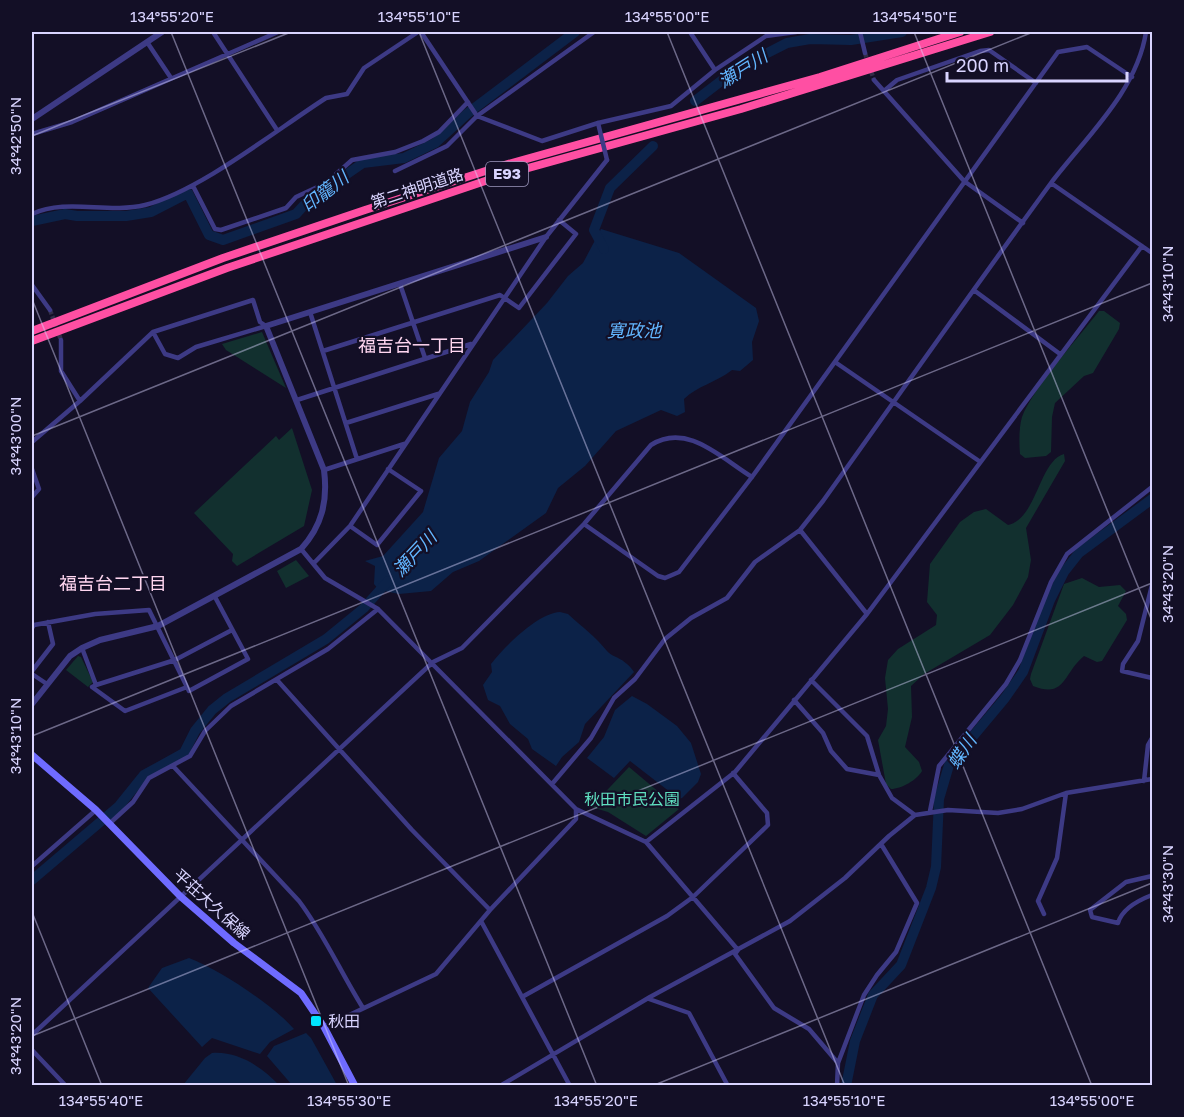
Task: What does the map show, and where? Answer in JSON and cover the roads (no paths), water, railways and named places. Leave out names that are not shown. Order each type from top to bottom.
[{"type":"highway","name":"第二神明道路","points":[[32,331],[223,258],[364,210],[501,166],[820,77],[960,32]]},
{"type":"highway","name":"第二神明道路","points":[[32,341],[227,268],[503,175],[741,110],[990,32]]},
{"type":"main road","name":"平荘大久保線","points":[[32,755],[98,812],[180,896],[234,943],[301,993],[324,1027],[355,1086]]},
{"type":"street","points":[[32,119],[162,32]]},
{"type":"street","points":[[213,32],[277,130]]},
{"type":"street","points":[[32,134],[72,122],[278,32]]},
{"type":"street","points":[[32,214],[67,206],[122,209],[147,204],[193,186],[326,98],[347,94],[364,68],[420,32],[477,116],[542,141],[598,123],[671,106],[715,70],[766,36],[796,32]]},
{"type":"street","points":[[394,171],[447,146],[477,116],[594,32]]},
{"type":"street","points":[[690,32],[715,70]]},
{"type":"street","points":[[860,32],[866,53]]},
{"type":"street","points":[[552,784],[591,738],[614,699],[635,679],[666,639],[692,618],[727,598],[755,562],[800,530],[1051,183],[1132,77],[1138,66],[1146,32]]},
{"type":"street","points":[[147,42],[171,78]]},
{"type":"street","points":[[584,524],[658,576],[665,578],[679,572],[752,477],[1058,52],[1087,47],[1132,77]]},
{"type":"street","points":[[884,91],[897,80],[980,51],[989,50],[1036,83]]},
{"type":"street","points":[[874,80],[964,182],[1023,223]]},
{"type":"street","points":[[193,186],[215,229],[221,230],[286,208],[296,197],[326,183],[352,160],[395,152],[423,141],[439,132],[468,102]]},
{"type":"street","points":[[314,563],[350,526],[503,298],[546,237],[607,160],[598,123]]},
{"type":"street","points":[[1051,183],[1152,253]]},
{"type":"street","points":[[323,351],[500,295],[519,308],[576,234],[559,220]]},
{"type":"street","points":[[153,332],[165,354],[178,358],[196,347],[546,237]]},
{"type":"street","points":[[646,842],[733,773],[867,614],[979,461],[1142,246]]},
{"type":"street","points":[[400,284],[424,358]]},
{"type":"street","points":[[32,285],[50,310]]},
{"type":"street","points":[[975,291],[1060,354]]},
{"type":"street","points":[[32,442],[80,401],[153,332],[253,300],[260,322],[266,326],[297,400],[324,470],[327,492],[323,514],[313,537],[301,549],[158,626],[100,639],[82,648],[70,656],[32,704]]},
{"type":"street","points":[[310,312],[357,459]]},
{"type":"street","points":[[61,340],[61,371],[80,401]]},
{"type":"street","points":[[297,400],[334,386],[472,344]]},
{"type":"street","points":[[835,362],[979,461]]},
{"type":"street","points":[[346,423],[438,394]]},
{"type":"street","points":[[32,1035],[433,662],[462,648],[584,524],[651,445],[663,437],[675,436],[704,444],[752,477]]},
{"type":"street","points":[[324,470],[404,444]]},
{"type":"street","points":[[32,469],[39,489],[32,497]]},
{"type":"street","points":[[350,526],[377,544],[421,491],[388,469]]},
{"type":"street","points":[[930,811],[939,766],[1006,684],[1020,660],[1051,582],[1067,554],[1152,487]]},
{"type":"street","points":[[800,530],[867,614]]},
{"type":"street","points":[[301,549],[325,578],[378,609],[576,809],[646,842],[738,950]]},
{"type":"street","points":[[1152,585],[1152,596],[1138,641],[1123,664],[1122,671],[1152,678]]},
{"type":"street","points":[[32,628],[34,624],[95,614],[149,610],[189,691],[248,659],[215,597]]},
{"type":"street","points":[[108,823],[133,802],[149,778],[190,756],[205,731],[231,706],[328,649],[378,609]]},
{"type":"street","points":[[46,684],[32,673],[52,644],[48,622]]},
{"type":"street","points":[[187,687],[124,711],[92,687],[175,660],[232,630]]},
{"type":"street","points":[[82,648],[96,685]]},
{"type":"street","points":[[277,680],[412,830],[490,910]]},
{"type":"street","points":[[811,680],[867,736],[879,776],[892,798],[915,815]]},
{"type":"street","points":[[794,700],[823,733],[831,751],[847,769],[879,776]]},
{"type":"street","points":[[1144,780],[1148,745],[1152,738]]},
{"type":"street","points":[[173,766],[299,901],[314,922],[335,963],[363,1008]]},
{"type":"street","points":[[522,997],[616,947],[693,897],[768,825],[767,813],[733,773]]},
{"type":"street","points":[[500,1086],[808,909],[915,815],[948,810],[998,813],[1022,809],[1066,793],[1152,779]]},
{"type":"street","points":[[1044,914],[1038,901],[1057,858],[1066,793]]},
{"type":"street","points":[[324,1027],[436,974],[490,910],[576,819],[576,809]]},
{"type":"street","points":[[32,866],[98,812]]},
{"type":"street","points":[[837,1086],[838,1063],[864,995],[896,952],[917,903],[881,844]]},
{"type":"street","points":[[1152,876],[1126,882],[1090,910],[1092,917],[1118,923],[1120,916],[1141,900],[1152,895]]},
{"type":"street","points":[[481,921],[570,1086]]},
{"type":"street","points":[[738,950],[735,954],[774,1008],[809,1029],[838,1063]]},
{"type":"street","points":[[649,999],[689,1013],[728,1086]]},
{"type":"street","points":[[32,1050],[66,1086]]},
{"type":"water","name":"寛政池","points":[[601,229],[679,253],[756,308],[759,321],[752,342],[753,360],[740,371],[732,370],[689,395],[684,399],[685,412],[677,416],[661,410],[616,431],[585,466],[558,488],[546,513],[479,561],[453,572],[431,591],[399,594],[379,590],[374,584],[375,566],[365,561],[383,556],[423,512],[439,458],[462,431],[470,402],[489,372],[493,360],[547,303],[568,276],[583,263]]},
{"type":"water","points":[[560,612],[568,614],[609,653],[626,663],[634,672],[585,724],[579,742],[562,757],[556,766],[532,749],[528,739],[510,724],[500,706],[488,700],[483,685],[492,672],[491,664],[513,640],[542,618]]},
{"type":"water","points":[[632,696],[677,726],[691,743],[701,774],[698,782],[682,798],[679,799],[630,761],[614,778],[587,758],[604,737],[615,710]]},
{"type":"water","points":[[189,958],[245,989],[273,1009],[294,1029],[270,1042],[260,1054],[212,1038],[202,1047],[148,988],[162,968]]},
{"type":"water","points":[[306,1033],[337,1085],[292,1085],[267,1056],[274,1046]]},
{"type":"water","points":[[212,1053],[231,1055],[249,1062],[279,1085],[183,1085],[205,1058]]},
{"type":"waterway","name":"印籠川","points":[[32,221],[65,214],[126,216],[151,212],[188,193],[209,235],[223,240],[296,214],[308,201],[363,163],[404,158],[435,143],[468,113],[575,32]]},
{"type":"waterway","name":"瀬戸川","points":[[695,101],[738,68],[787,43],[810,39],[851,40],[902,32]]},
{"type":"waterway","name":"瀬戸川","points":[[604,249],[594,230],[610,188],[653,146]]},
{"type":"waterway","name":"蝶川","points":[[846,1086],[855,1041],[873,995],[901,965],[931,888],[936,867],[939,799],[949,765],[1005,698],[1023,672],[1050,600],[1064,572],[1079,553],[1152,499]]},
{"type":"waterway","name":"瀬戸川","points":[[32,880],[119,806],[144,775],[184,753],[195,731],[212,710],[227,698],[326,639],[364,608],[388,581]]},
{"type":"tunnel","points":[[865,53],[874,80]]},
{"type":"tunnel","points":[[50,310],[61,340]]},
{"type":"place","name":"秋田","points":[[316,1021]]},
{"type":"district","name":"福吉台一丁目","points":[[412,346]]},
{"type":"district","name":"福吉台二丁目","points":[[113,584]]},
{"type":"park label","name":"秋田市民公園","points":[[632,799]]}]
